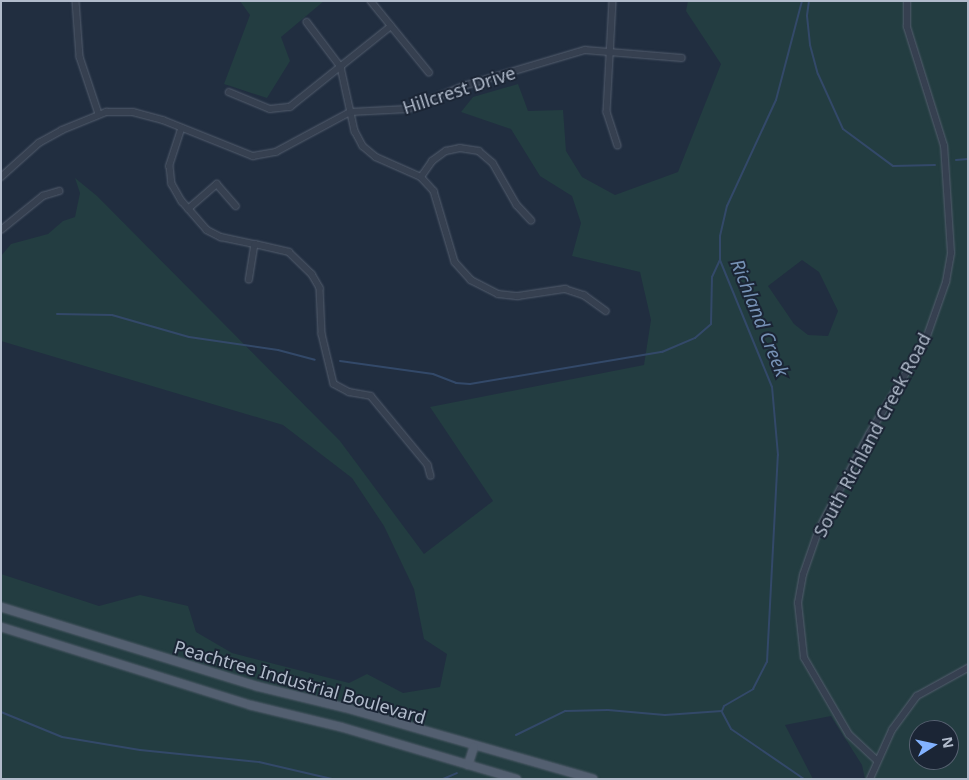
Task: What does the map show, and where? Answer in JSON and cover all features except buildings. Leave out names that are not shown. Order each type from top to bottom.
[{"type":"main road","name":"Peachtree Industrial Boulevard","points":[[1,607],[256,686],[346,708],[474,747],[593,779]]},
{"type":"main road","name":"Peachtree Industrial Boulevard","points":[[1,627],[241,702],[341,727],[516,779]]},
{"type":"main road","points":[[468,765],[474,747]]},
{"type":"street","points":[[76,1],[80,57],[99,114]]},
{"type":"street","points":[[371,1],[430,72]]},
{"type":"street","points":[[613,1],[607,112],[618,145]]},
{"type":"street","name":"South Richland Creek Road","points":[[877,761],[850,735],[804,658],[798,604],[803,575],[819,529],[869,434],[925,342],[944,289],[951,253],[944,146],[907,27],[907,1]]},
{"type":"street","points":[[307,22],[341,67],[350,112],[363,146],[376,157],[421,177],[434,191],[455,262],[471,280],[498,294],[518,296],[565,289],[584,295],[606,311]]},
{"type":"street","points":[[229,92],[270,109],[290,106],[391,26]]},
{"type":"street","name":"Hillcrest Drive","points":[[1,177],[39,143],[99,114],[133,112],[182,128],[253,156],[276,152],[350,112],[408,109],[464,86],[585,50],[682,58]]},
{"type":"street","points":[[182,128],[170,166],[172,184],[188,209],[207,230],[221,237],[289,252],[312,274],[320,288],[322,334],[334,384],[349,392],[371,396],[428,465],[431,476]]},
{"type":"street","points":[[421,177],[432,162],[446,151],[460,148],[479,151],[493,163],[517,206],[531,220]]},
{"type":"street","points":[[188,209],[217,184],[236,206]]},
{"type":"street","points":[[1,230],[43,196],[59,191]]},
{"type":"street","points":[[249,280],[256,244]]},
{"type":"street","points":[[870,779],[892,730],[917,696],[968,668]]},
{"type":"green space","points":[[240,1],[324,1],[281,37],[290,61],[267,98],[224,84],[250,15]]},
{"type":"green space","points":[[688,1],[968,1],[968,779],[865,779],[862,765],[831,716],[785,725],[813,779],[1,779],[1,574],[99,606],[140,595],[188,606],[196,632],[232,653],[349,683],[367,674],[403,693],[440,687],[447,654],[424,639],[414,589],[384,526],[352,478],[283,425],[1,341],[1,256],[11,244],[48,234],[63,221],[75,217],[80,193],[75,178],[97,196],[340,441],[424,554],[493,501],[430,407],[644,365],[651,320],[640,272],[572,256],[581,223],[572,196],[540,176],[511,129],[461,112],[473,97],[518,84],[528,111],[563,110],[566,151],[582,177],[615,195],[678,172],[721,64],[686,11]],"holes":[[[802,260],[819,272],[838,311],[828,336],[808,335],[794,324],[768,286]]]},
{"type":"waterway","name":"Richland Creek","points":[[722,711],[724,706],[753,689],[767,662],[778,455],[772,387],[720,260],[720,236],[727,206],[776,100],[802,1]]},
{"type":"waterway","points":[[809,1],[807,16],[810,45],[818,74],[843,129],[893,166],[935,165]]},
{"type":"waterway","points":[[956,160],[968,159]]},
{"type":"waterway","points":[[340,361],[433,374],[456,383],[470,384],[662,352],[695,338],[711,324],[712,277],[720,260]]},
{"type":"waterway","points":[[57,314],[112,315],[189,337],[278,350],[315,360]]},
{"type":"waterway","points":[[516,735],[565,711],[608,710],[665,715],[722,711]]},
{"type":"waterway","points":[[1,712],[62,737],[140,750],[259,762],[332,779]]},
{"type":"waterway","name":"Richland Creek","points":[[722,712],[731,729],[804,779]]},
{"type":"waterway","points":[[443,779],[457,773]]}]
